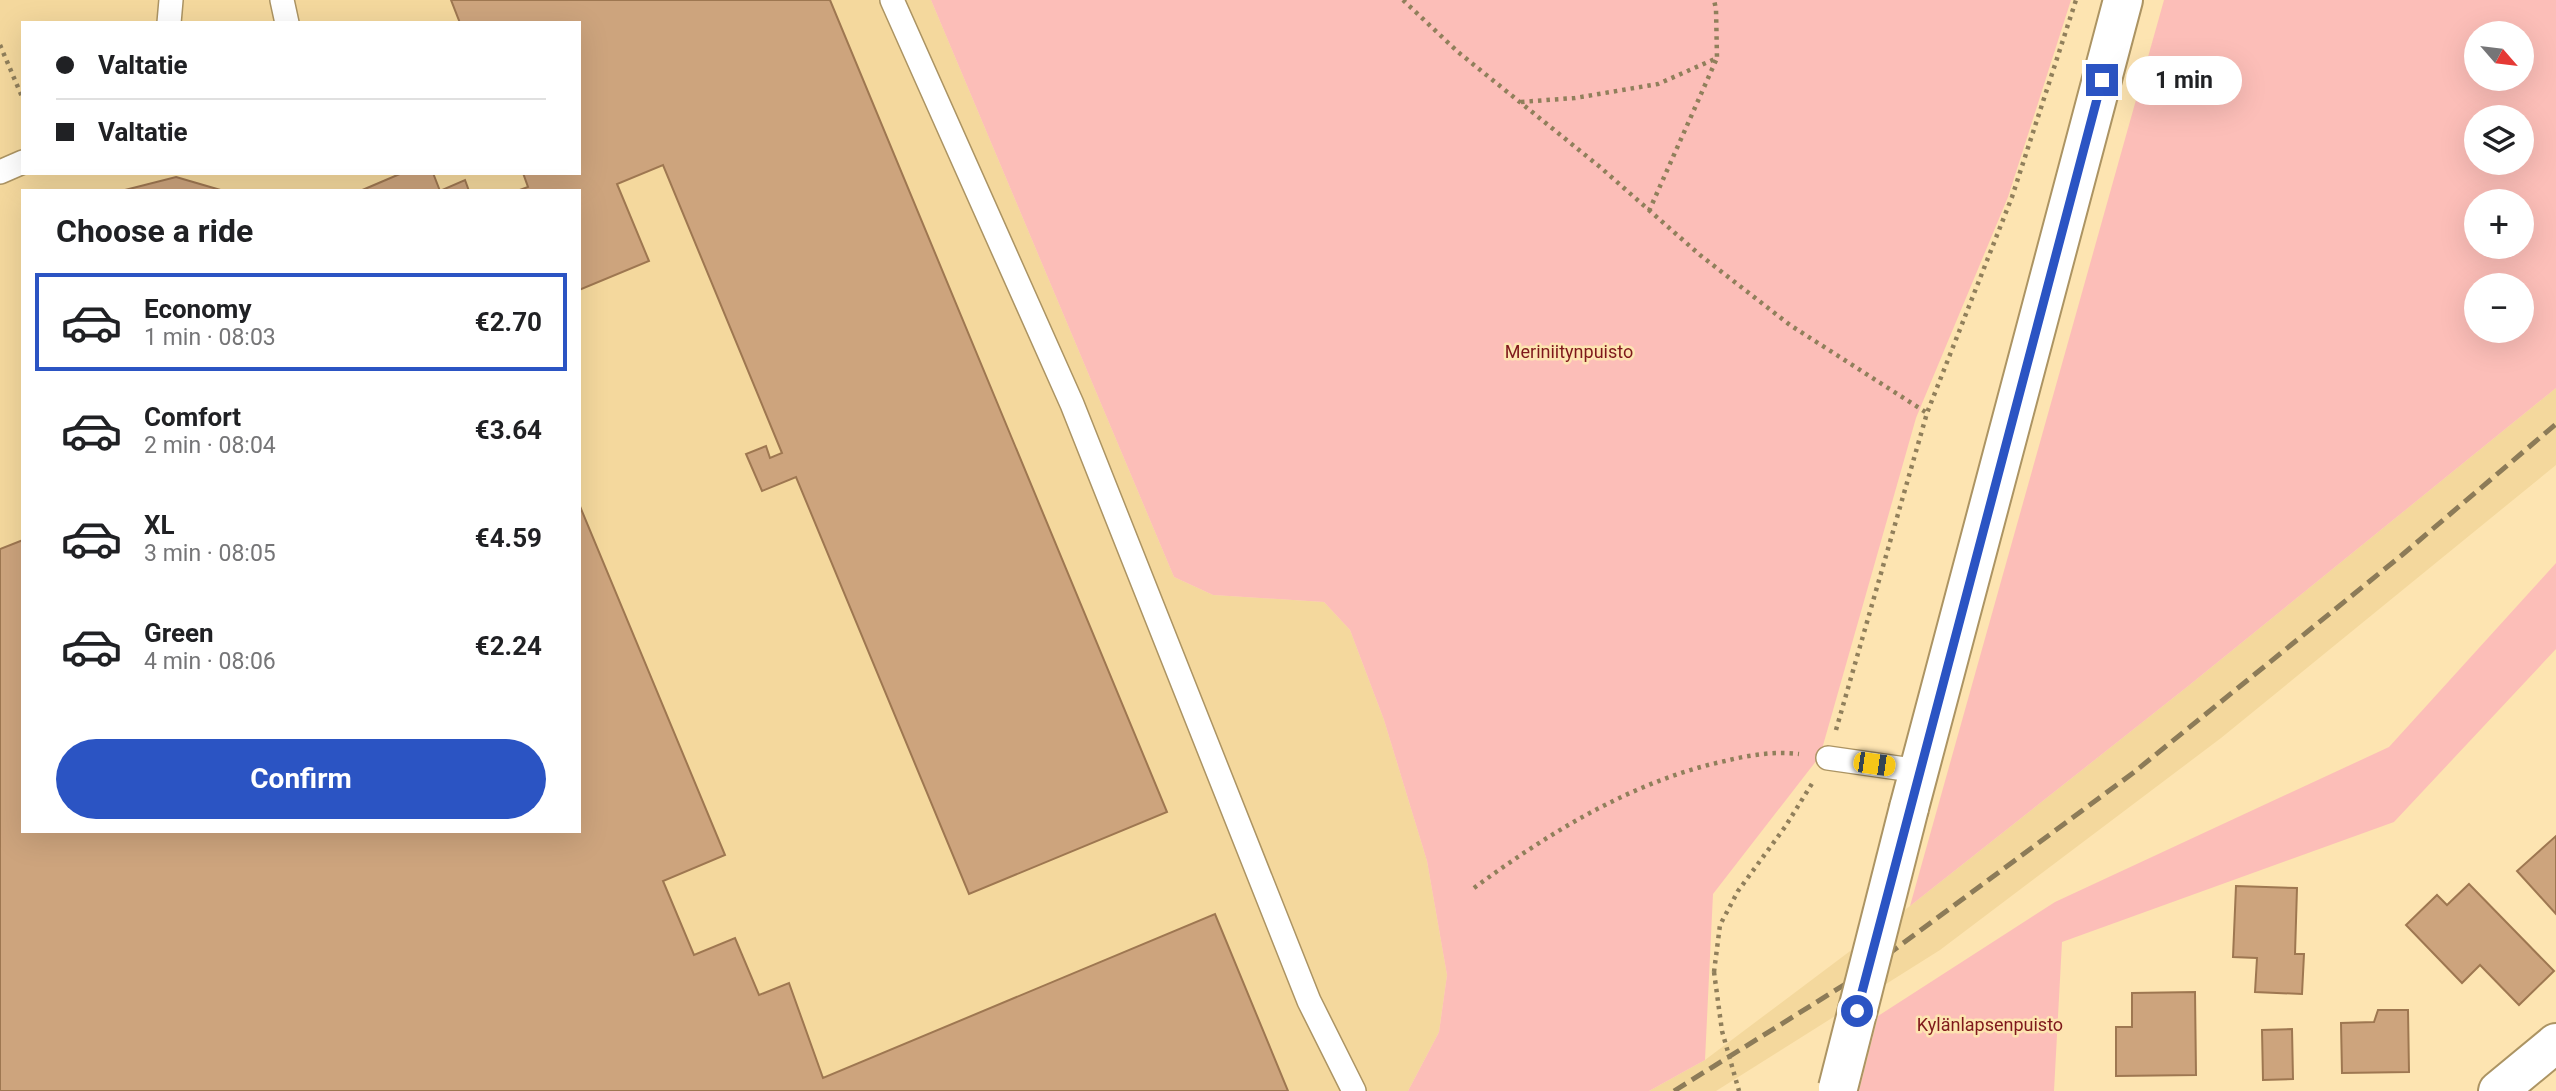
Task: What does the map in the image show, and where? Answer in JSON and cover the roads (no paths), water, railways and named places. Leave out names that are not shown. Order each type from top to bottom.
[{"type":"main road","points":[[1837,1089],[2123,0]]},
{"type":"main road","points":[[2498,1091],[2556,1043]]},
{"type":"lane","points":[[169,21],[171,0]]},
{"type":"lane","points":[[282,0],[287,21]]},
{"type":"lane","points":[[892,0],[1072,404],[1310,1001],[1354,1091]]},
{"type":"lane","points":[[0,172],[21,163]]},
{"type":"lane","points":[[1828,758],[1919,771]]},
{"type":"railway","points":[[1674,1091],[1860,975],[2133,773],[2402,555],[2556,424]]},
{"type":"park label","name":"Meriniitynpuisto","points":[[1569,351]]},
{"type":"park label","name":"Kylänlapsenpuisto","points":[[1990,1024]]}]
